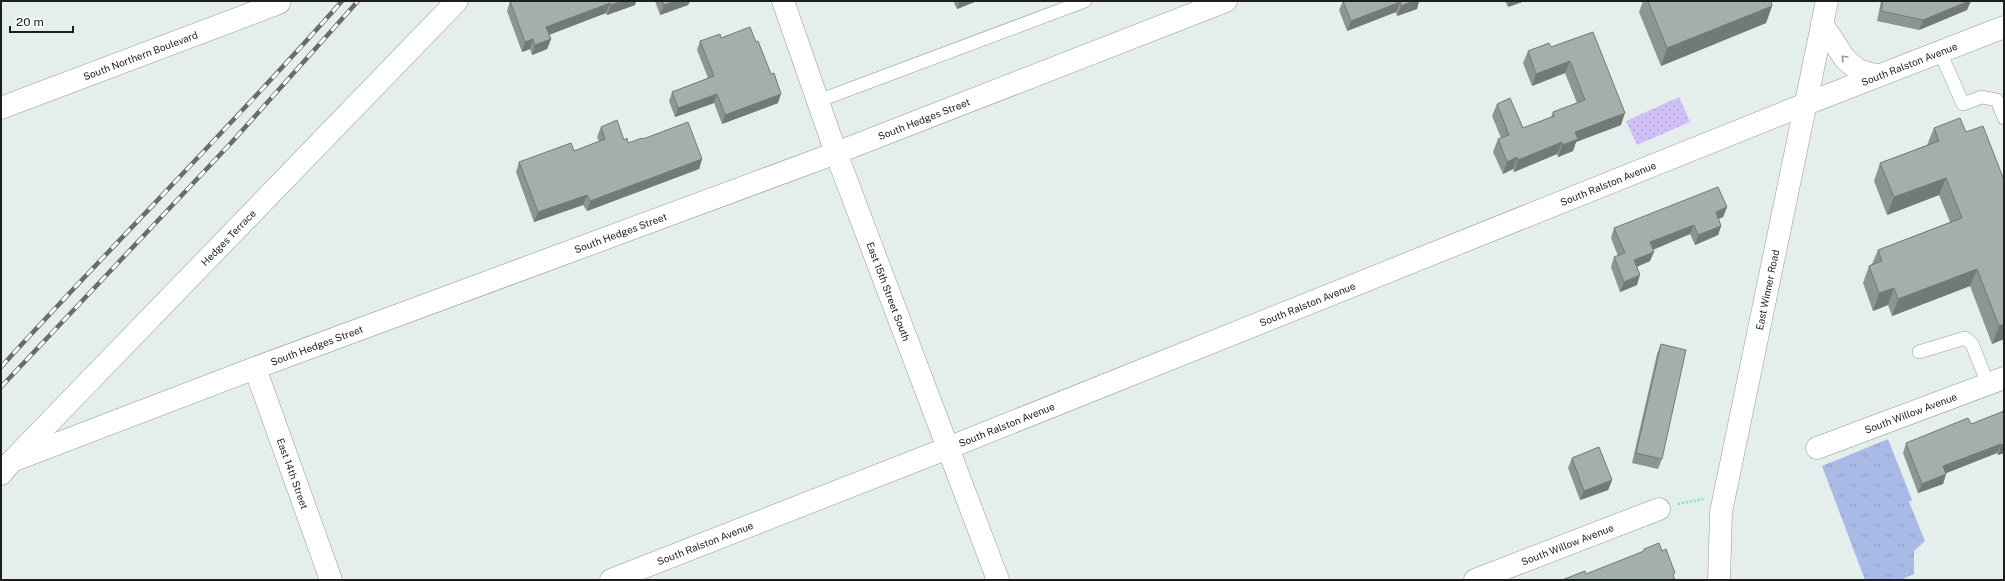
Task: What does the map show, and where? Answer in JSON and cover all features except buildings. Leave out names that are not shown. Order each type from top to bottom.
[{"type":"street","name":"Hedges Terrace","points":[[7,468],[457,1]]},
{"type":"street","name":"East 15th Street South","points":[[783,1],[836,153],[998,580]]},
{"type":"street","name":"South Hedges Street","points":[[7,468],[255,368],[836,153],[1226,1]]},
{"type":"street","name":"East Winner Road","points":[[1719,580],[1721,512],[1827,1]]},
{"type":"street","name":"South Northern Boulevard","points":[[1,108],[279,3]]},
{"type":"street","points":[[1822,24],[1845,59],[1858,70],[1878,76]]},
{"type":"street","name":"South Ralston Avenue","points":[[611,580],[948,448],[1806,104],[2004,27]]},
{"type":"street","name":"East 14th Street","points":[[255,368],[331,580]]},
{"type":"street","name":"South Willow Avenue","points":[[1817,448],[1996,381]]},
{"type":"street","name":"South Willow Avenue","points":[[1476,580],[1658,509]]},
{"type":"lane","points":[[818,101],[1085,1]]},
{"type":"lane","points":[[1940,52],[1963,104],[1982,98],[1997,100],[2004,118]]},
{"type":"lane","points":[[1919,352],[1966,338],[1972,344],[1996,381]]},
{"type":"path","points":[[1692,500],[1705,499]]},
{"type":"green space","points":[[1888,439],[1912,500],[1909,502],[1925,541],[1914,551],[1914,574],[1900,580],[1865,580],[1822,466]]},
{"type":"shaded area","points":[[1679,97],[1690,122],[1637,145],[1626,121]]},
{"type":"railway","points":[[1,367],[258,94],[342,1]]},
{"type":"railway","points":[[1,387],[231,143],[358,1]]}]
